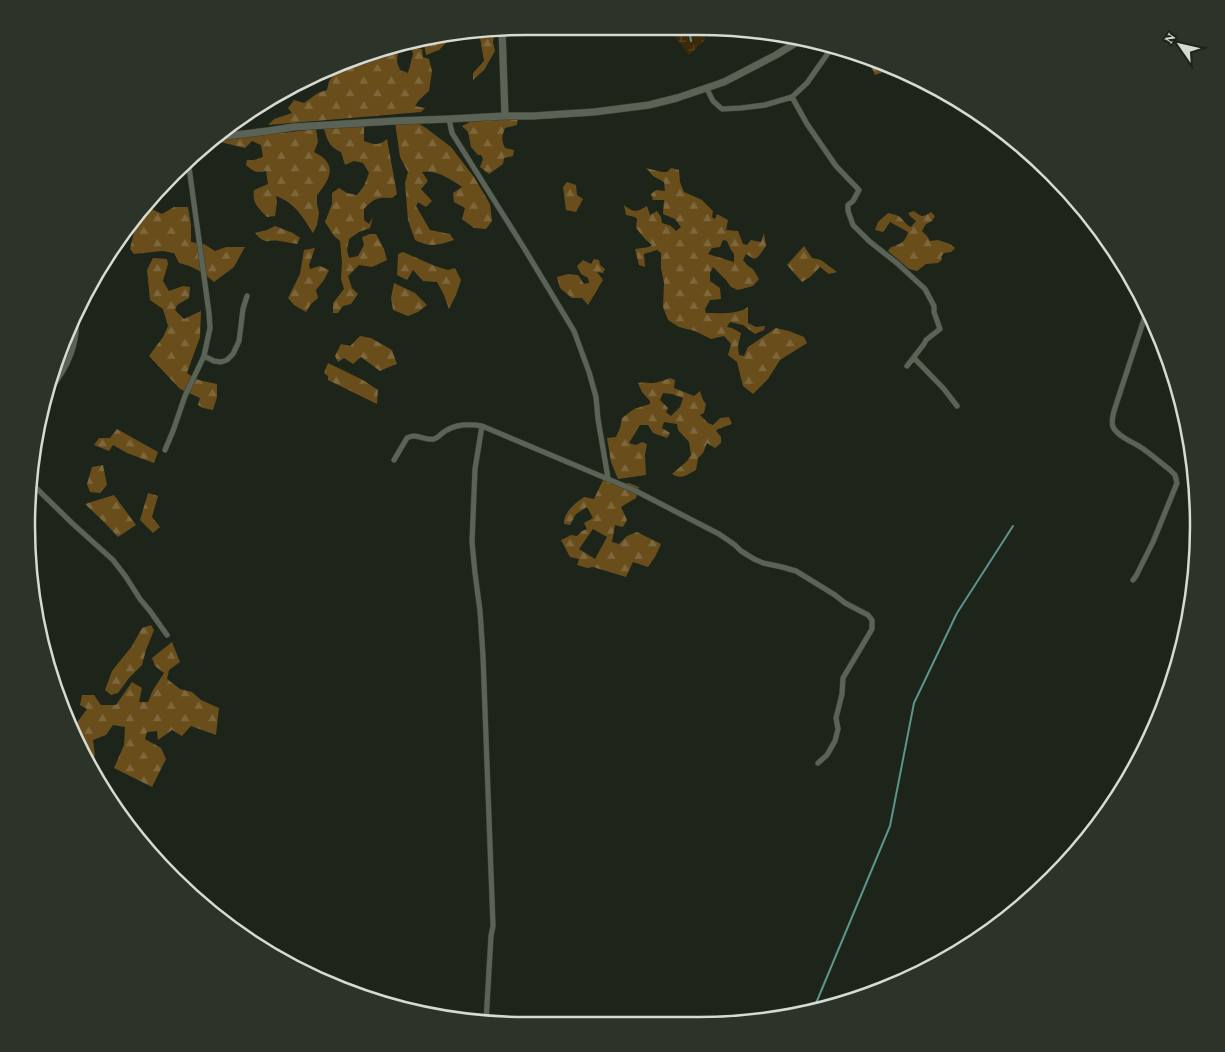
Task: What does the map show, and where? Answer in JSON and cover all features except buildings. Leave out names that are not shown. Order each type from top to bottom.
[{"type":"street","points":[[502,36],[506,116]]},
{"type":"street","points":[[233,132],[395,121],[605,112],[668,100],[707,89],[768,60],[794,44]]},
{"type":"street","points":[[707,89],[713,101],[722,109],[765,105],[792,98],[807,83],[828,53]]},
{"type":"street","points":[[792,98],[807,124],[836,166],[859,190],[853,201],[848,205],[852,225],[898,264],[921,286],[931,299],[940,329],[926,340],[907,366]]},
{"type":"street","points":[[449,119],[452,133],[574,331],[596,397],[608,478]]},
{"type":"street","points":[[165,450],[185,396],[204,356],[210,328],[189,169]]},
{"type":"street","points":[[204,356],[221,362],[227,360],[233,354],[240,336],[242,309],[247,296]]},
{"type":"street","points":[[1133,580],[1153,542],[1177,483],[1175,475],[1170,470],[1141,447],[1120,434],[1113,425],[1114,411],[1144,319]]},
{"type":"street","points":[[58,379],[71,356],[76,329]]},
{"type":"street","points":[[914,358],[944,389],[957,406]]},
{"type":"street","points":[[394,460],[410,436],[432,439],[440,436],[446,430],[462,425],[482,426],[634,490],[719,534],[754,559],[796,571],[845,603],[868,615],[872,620],[872,629],[843,678],[842,694],[836,718],[838,729],[835,741],[827,755],[818,763]]},
{"type":"street","points":[[482,426],[474,469],[472,542],[480,612],[484,674],[493,926],[486,1015]]},
{"type":"street","points":[[37,488],[113,560],[167,635]]},
{"type":"green space","points":[[675,35],[705,35],[705,40],[689,55]]},
{"type":"green space","points":[[494,36],[495,51],[484,70],[473,80],[473,73],[484,61],[480,38]]},
{"type":"green space","points":[[455,40],[447,42],[439,50],[426,55],[424,46]]},
{"type":"green space","points":[[412,49],[422,49],[423,57],[429,59],[432,71],[429,91],[415,106],[425,108],[421,112],[268,125],[274,119],[292,113],[288,108],[294,100],[304,103],[318,93],[327,90],[329,81],[335,74],[398,52],[397,62],[400,70],[408,73],[413,54]]},
{"type":"green space","points":[[871,66],[883,70],[883,72],[875,75]]},
{"type":"green space","points":[[518,117],[517,125],[505,128],[503,136],[505,148],[514,150],[513,156],[504,158],[503,164],[489,174],[480,167],[483,159],[471,147],[468,132],[462,126],[474,120]]},
{"type":"green space","points":[[395,122],[418,123],[451,147],[474,177],[490,204],[492,221],[486,229],[474,228],[462,219],[465,208],[454,202],[453,193],[462,187],[448,178],[427,171],[422,172],[428,181],[421,189],[432,201],[426,207],[418,202],[416,206],[430,230],[450,234],[454,240],[434,245],[415,240],[408,220],[405,183],[408,172],[400,157]]},
{"type":"green space","points":[[364,125],[364,141],[378,144],[387,139],[397,194],[392,198],[376,199],[364,209],[364,220],[369,224],[373,217],[370,228],[359,232],[349,239],[347,250],[349,258],[358,256],[364,245],[362,237],[376,234],[384,249],[387,260],[372,267],[359,265],[348,276],[352,288],[358,294],[351,304],[343,306],[338,313],[333,313],[333,303],[344,289],[341,279],[340,241],[334,236],[325,222],[332,204],[332,193],[339,188],[347,193],[357,195],[364,186],[369,173],[363,163],[354,161],[345,165],[341,152],[329,143],[324,129]]},
{"type":"green space","points":[[316,129],[318,142],[314,152],[327,161],[330,172],[326,183],[317,195],[319,213],[317,225],[313,233],[306,221],[288,202],[276,196],[275,216],[267,217],[256,205],[254,190],[268,184],[266,171],[255,171],[246,165],[247,160],[263,157],[261,145],[252,141],[245,148],[220,142],[226,137]]},
{"type":"green space","points":[[646,168],[662,172],[667,172],[671,168],[679,170],[680,182],[684,192],[702,200],[713,211],[712,217],[715,219],[717,214],[728,220],[726,230],[738,231],[743,244],[747,245],[751,240],[761,242],[764,233],[766,246],[758,257],[754,259],[746,254],[743,260],[753,269],[759,279],[753,286],[738,290],[731,287],[713,267],[710,273],[710,281],[720,288],[721,299],[710,300],[705,309],[706,313],[728,313],[744,310],[748,307],[748,323],[756,327],[765,326],[764,330],[755,334],[743,325],[730,322],[727,327],[741,333],[738,346],[739,355],[744,356],[748,347],[776,328],[804,337],[807,343],[780,360],[768,379],[753,394],[743,386],[737,362],[728,355],[731,344],[724,336],[711,339],[695,331],[679,327],[668,320],[663,307],[664,283],[661,253],[657,250],[644,254],[645,267],[639,265],[635,249],[652,245],[636,228],[637,219],[626,215],[624,205],[636,211],[647,206],[650,215],[657,211],[662,223],[671,226],[676,231],[681,227],[675,219],[663,214],[664,200],[653,200],[651,194],[656,190],[665,191],[664,182],[653,176]],"holes":[[[723,240],[727,241],[734,254],[734,262],[708,254],[712,248],[720,247]]]},
{"type":"green space","points":[[567,182],[576,185],[577,195],[583,199],[576,212],[566,210],[563,187]]},
{"type":"green space","points":[[174,207],[188,207],[191,242],[204,244],[215,251],[226,247],[245,247],[234,267],[214,282],[198,270],[179,263],[174,253],[162,251],[134,254],[130,249],[134,232],[151,209],[162,214]]},
{"type":"green space","points":[[914,211],[922,216],[931,212],[935,216],[932,221],[926,224],[922,231],[930,241],[938,240],[955,248],[951,252],[944,253],[941,257],[942,260],[938,263],[926,264],[917,271],[909,269],[888,251],[891,247],[902,242],[908,232],[890,222],[883,232],[875,230],[878,222],[888,213],[898,216],[911,227],[916,221],[908,213]]},
{"type":"green space","points":[[275,226],[300,238],[297,244],[264,241],[255,233]]},
{"type":"green space","points":[[804,246],[812,258],[821,260],[837,272],[829,274],[820,267],[802,282],[787,265]]},
{"type":"green space","points":[[315,248],[309,265],[310,269],[320,266],[329,270],[316,290],[318,298],[306,312],[294,305],[288,298],[300,274],[304,250]]},
{"type":"green space","points":[[403,252],[448,270],[455,268],[461,280],[449,309],[437,282],[423,281],[413,270],[407,280],[397,275],[398,254]]},
{"type":"green space","points":[[153,258],[167,259],[168,264],[163,281],[169,291],[183,286],[190,287],[189,298],[177,305],[175,310],[184,319],[201,311],[200,337],[187,373],[198,380],[217,384],[217,397],[213,410],[198,405],[200,398],[180,389],[149,356],[163,337],[168,326],[163,309],[150,300],[147,270]]},
{"type":"green space","points":[[594,259],[599,260],[600,265],[605,269],[603,273],[597,272],[603,280],[588,305],[582,298],[572,298],[560,288],[557,277],[568,274],[578,275],[584,284],[589,283],[588,278],[581,274],[577,266],[583,260],[591,264]]},
{"type":"green space","points":[[394,283],[415,293],[427,305],[418,312],[408,316],[393,310],[391,298]]},
{"type":"green space","points":[[360,336],[371,338],[392,350],[397,364],[380,371],[361,357],[353,364],[344,358],[338,362],[335,356],[341,344],[350,346]]},
{"type":"green space","points":[[328,363],[363,380],[378,390],[377,404],[328,380],[328,376],[324,373]]},
{"type":"green space","points":[[670,378],[675,380],[674,388],[694,396],[700,391],[706,404],[704,413],[700,415],[708,423],[713,425],[720,418],[729,417],[732,424],[716,431],[721,437],[721,443],[715,448],[707,443],[703,453],[698,458],[696,470],[681,477],[672,474],[691,455],[689,442],[678,430],[677,424],[664,422],[662,428],[670,433],[667,438],[653,433],[648,425],[640,425],[629,443],[636,445],[642,442],[647,444],[645,455],[646,475],[618,479],[611,462],[607,438],[616,437],[622,418],[634,409],[650,404],[638,383],[654,383]],"holes":[[[663,393],[683,398],[680,407],[671,416],[666,412],[668,408],[660,400]]]},
{"type":"green space","points":[[117,429],[158,452],[154,463],[127,453],[113,445],[109,451],[94,445],[99,438],[110,438]]},
{"type":"green space","points":[[103,465],[107,485],[100,493],[90,492],[87,484],[92,467]]},
{"type":"green space","points":[[604,478],[620,485],[629,483],[639,487],[636,498],[621,507],[627,520],[623,527],[615,525],[612,542],[619,544],[627,536],[637,532],[661,544],[648,567],[633,562],[626,577],[593,567],[587,568],[577,565],[579,559],[570,557],[561,540],[571,535],[577,536],[587,529],[584,523],[593,518],[587,507],[576,514],[570,525],[564,524],[564,520],[573,505],[584,497],[594,499]],"holes":[[[593,529],[607,537],[595,559],[579,549]]]},
{"type":"green space","points":[[148,493],[158,496],[152,517],[160,527],[153,533],[140,520]]},
{"type":"green space","points":[[114,495],[136,525],[118,537],[85,504]]},
{"type":"green space","points":[[151,625],[154,630],[142,665],[118,693],[111,695],[105,690],[112,671],[132,646],[142,628]]},
{"type":"green space","points":[[172,642],[180,662],[169,670],[167,679],[180,689],[192,692],[201,700],[219,708],[216,735],[191,726],[182,736],[172,730],[158,740],[157,731],[147,732],[145,739],[161,748],[166,759],[152,787],[114,768],[124,745],[125,727],[113,725],[106,735],[93,740],[95,755],[93,757],[76,723],[87,709],[80,705],[82,695],[94,695],[101,705],[116,705],[132,682],[142,688],[139,702],[148,702],[164,673],[155,666],[152,658]]},
{"type":"waterway","points":[[690,35],[691,41]]},
{"type":"waterway","points":[[816,1003],[890,826],[914,703],[957,613],[1013,526]]}]
